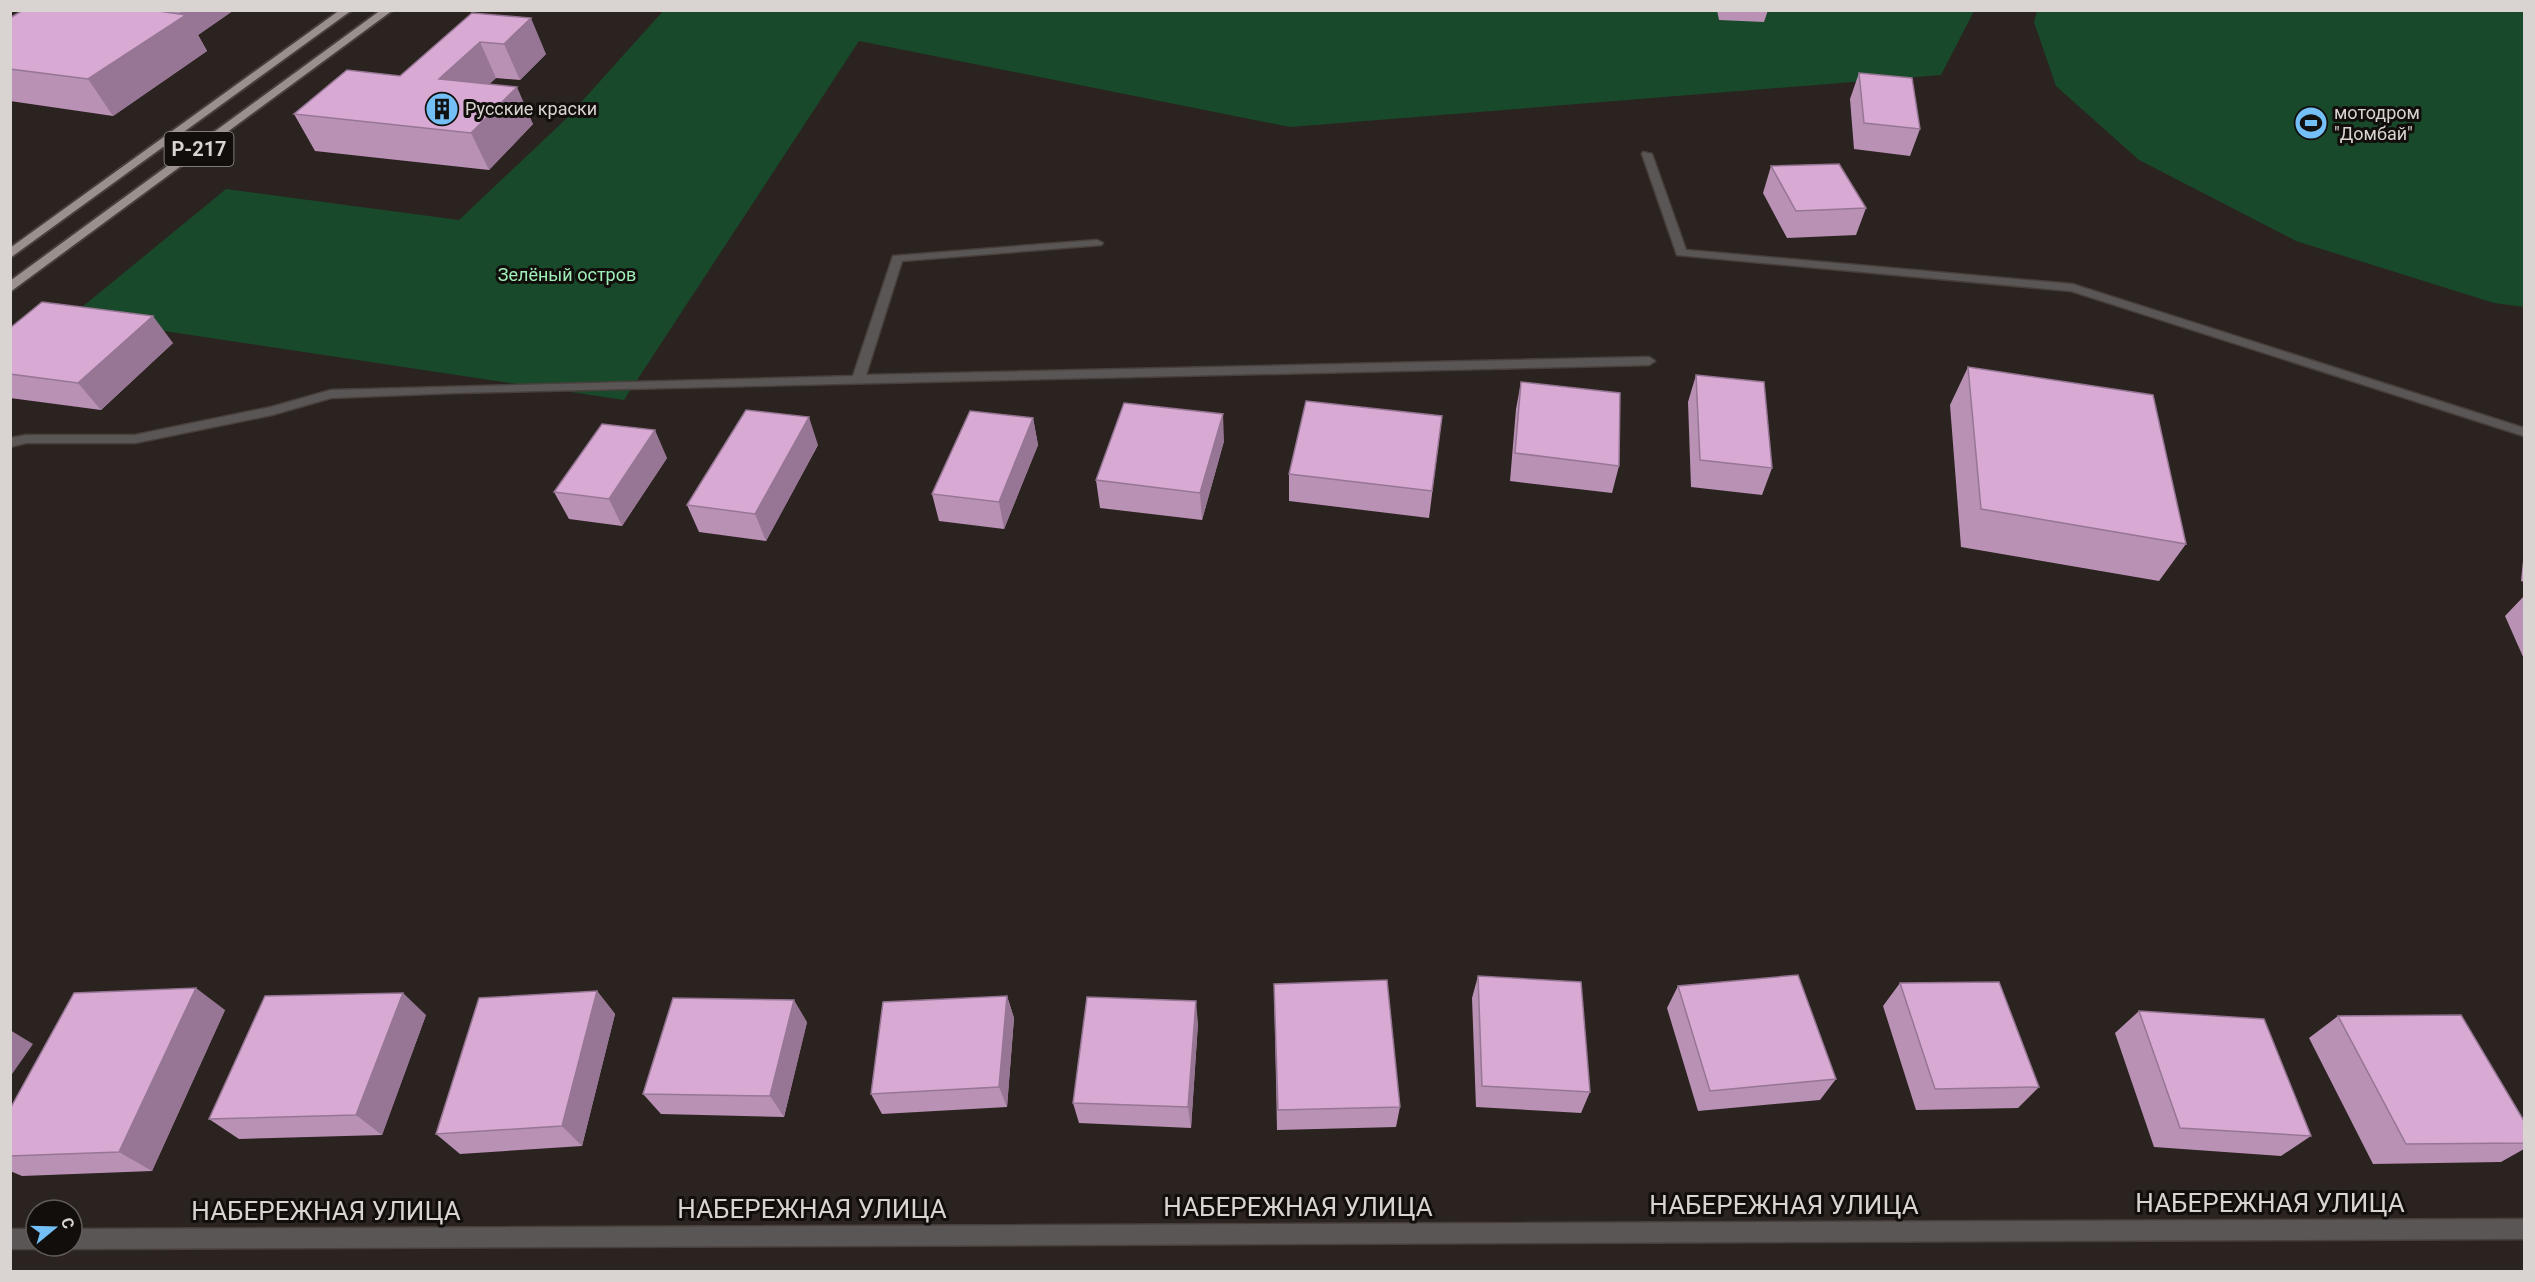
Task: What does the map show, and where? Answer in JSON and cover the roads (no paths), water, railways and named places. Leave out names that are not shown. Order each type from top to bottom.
[{"type":"highway","name":"Р-217","points":[[10,254],[347,10]]},
{"type":"highway","name":"Р-217","points":[[10,288],[388,10]]},
{"type":"street","points":[[1647,154],[1681,253],[2072,288],[2524,432]]},
{"type":"street","points":[[858,380],[897,258],[1097,243]]},
{"type":"street","points":[[10,442],[135,439],[272,411],[331,394],[455,389],[1649,360]]},
{"type":"street","name":"НАБЕРЕЖНАЯ УЛИЦА","points":[[84,1239],[2524,1229]]},
{"type":"place","name":"Русские краски","points":[[442,109]]},
{"type":"place","name":"мотодром \"Домбай\"","points":[[2311,123]]},
{"type":"park label","name":"Зелёный остров","points":[[567,275]]}]
